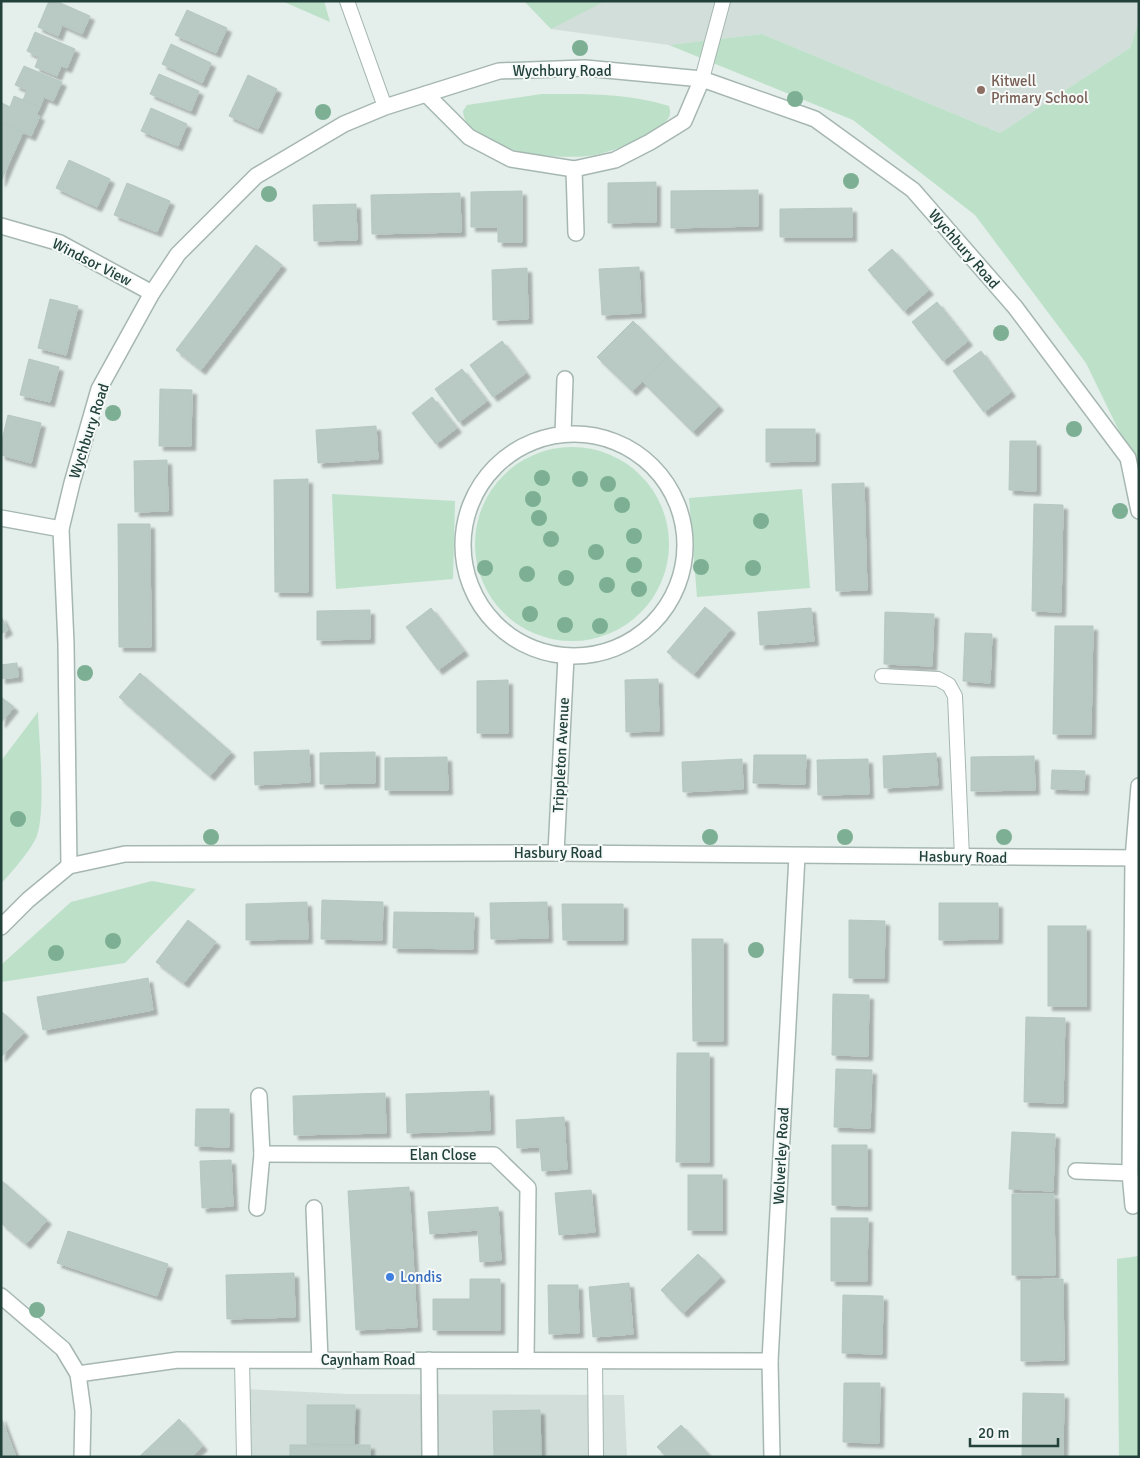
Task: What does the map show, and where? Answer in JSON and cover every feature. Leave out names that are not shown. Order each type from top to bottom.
[{"type":"street","name":"Wychbury Road","points":[[69,866],[66,644],[61,529],[72,483],[100,389],[152,293],[178,254],[256,176],[344,124],[385,107],[499,71],[585,68],[702,79],[815,119],[913,190],[1014,307],[1128,458],[1139,510]]},
{"type":"street","points":[[426,94],[469,137],[511,159],[574,170],[615,160],[650,142],[684,121],[702,79]]},
{"type":"street","points":[[574,170],[576,233]]},
{"type":"street","name":"Windsor View","points":[[1,226],[60,243],[152,293]]},
{"type":"street","points":[[564,434],[565,380]]},
{"type":"street","points":[[564,434],[600,436],[634,451],[661,475],[679,508],[686,544],[680,580],[663,613],[636,638],[602,653],[566,657],[530,648],[499,629],[476,600],[463,565],[463,528],[474,493],[497,464],[528,443],[564,434]]},
{"type":"street","points":[[1,518],[61,529]]},
{"type":"street","name":"Trippleton Avenue","points":[[556,853],[566,657]]},
{"type":"street","points":[[1133,1206],[1130,1173],[1139,786]]},
{"type":"street","name":"Hasbury Road","points":[[1,927],[28,900],[69,866],[126,854],[556,853],[1136,858]]},
{"type":"street","name":"Wolverley Road","points":[[772,1457],[770,1362],[797,856]]},
{"type":"street","points":[[257,1208],[262,1154],[259,1096]]},
{"type":"street","name":"Elan Close","points":[[262,1154],[494,1155],[528,1188],[526,1360]]},
{"type":"street","points":[[1076,1171],[1130,1173]]},
{"type":"street","points":[[314,1208],[320,1360]]},
{"type":"street","points":[[1,1296],[63,1349],[78,1374],[83,1411],[82,1457]]},
{"type":"street","name":"Caynham Road","points":[[78,1374],[178,1360],[770,1362]]},
{"type":"street","points":[[429,1360],[430,1457]]},
{"type":"lane","points":[[347,1],[385,107]]},
{"type":"lane","points":[[702,79],[723,1]]},
{"type":"lane","points":[[882,676],[938,678],[949,686],[955,696],[962,857]]},
{"type":"lane","points":[[242,1360],[244,1457]]},
{"type":"lane","points":[[595,1361],[596,1457]]},
{"type":"shaded area","name":"Kitwell Primary School","points":[[546,1],[1139,1],[1139,21],[1130,48],[1000,133],[762,34],[669,45],[551,29]]},
{"type":"shaded area","points":[[245,1389],[348,1394],[624,1395],[627,1457],[240,1457]]},
{"type":"green space","points":[[282,1],[324,1],[330,22]]},
{"type":"green space","points":[[524,1],[607,1],[551,29]]},
{"type":"green space","points":[[1139,21],[1139,472],[1086,363],[975,215],[853,120],[669,45],[762,34],[1000,133],[1130,48]]},
{"type":"green space","points":[[542,94],[622,96],[669,106],[670,114],[664,124],[656,130],[624,146],[595,155],[561,157],[518,151],[498,145],[480,136],[468,125],[463,111],[467,105]]},
{"type":"green space","points":[[562,447],[582,447],[618,458],[641,475],[653,490],[662,507],[669,534],[669,554],[662,581],[653,598],[641,613],[626,625],[609,634],[582,641],[562,641],[526,630],[510,619],[497,606],[486,590],[479,572],[475,554],[475,534],[486,498],[497,482],[510,469],[526,458],[544,451]]},
{"type":"green space","points":[[802,489],[810,588],[697,597],[689,498]]},
{"type":"green space","points":[[332,494],[455,501],[453,579],[336,589]]},
{"type":"green space","points":[[38,712],[41,759],[41,815],[39,829],[28,852],[1,884],[1,761]]},
{"type":"green space","points":[[152,881],[196,889],[125,963],[1,982],[1,965],[71,902]]},
{"type":"green space","points":[[1139,1256],[1139,1457],[1119,1457],[1117,1259]]},
{"type":"building","points":[[49,1],[56,1],[90,16],[82,34],[62,25],[58,36],[38,27]]},
{"type":"building","points":[[187,10],[227,28],[216,53],[175,35]]},
{"type":"building","points":[[35,32],[75,49],[67,68],[61,66],[57,76],[35,67],[39,57],[27,51]]},
{"type":"building","points":[[171,44],[211,63],[202,83],[162,64]]},
{"type":"building","points":[[24,66],[62,82],[53,101],[44,97],[40,107],[23,100],[27,90],[15,85]]},
{"type":"building","points":[[159,74],[199,91],[191,111],[150,94]]},
{"type":"building","points":[[248,75],[277,89],[258,129],[229,116]]},
{"type":"building","points":[[14,96],[40,107],[36,115],[40,116],[31,136],[1,123],[2,103],[10,107]]},
{"type":"building","points":[[151,108],[187,124],[178,146],[141,131]]},
{"type":"building","points":[[1,123],[23,132],[9,163],[1,160]]},
{"type":"building","points":[[1,160],[9,163],[1,182]]},
{"type":"building","points":[[69,160],[110,179],[97,207],[56,188]]},
{"type":"building","points":[[656,182],[656,222],[608,223],[608,183]]},
{"type":"building","points":[[127,183],[170,201],[157,232],[114,215]]},
{"type":"building","points":[[758,190],[758,226],[671,228],[671,191]]},
{"type":"building","points":[[522,191],[522,242],[498,242],[498,227],[471,227],[471,192]]},
{"type":"building","points":[[460,193],[461,232],[372,234],[371,195]]},
{"type":"building","points":[[356,204],[357,240],[314,241],[313,205]]},
{"type":"building","points":[[852,208],[852,237],[780,237],[780,209]]},
{"type":"building","points":[[256,245],[282,265],[201,370],[176,350]]},
{"type":"building","points":[[892,249],[929,290],[904,311],[868,270]]},
{"type":"building","points":[[639,267],[641,313],[602,315],[599,269]]},
{"type":"building","points":[[527,268],[528,319],[493,320],[492,270]]},
{"type":"building","points":[[50,299],[78,306],[66,355],[38,348]]},
{"type":"building","points":[[937,302],[968,341],[943,361],[912,322]]},
{"type":"building","points":[[633,321],[668,356],[632,391],[597,357]]},
{"type":"building","points":[[502,341],[526,373],[493,397],[470,365]]},
{"type":"building","points":[[981,351],[1011,392],[984,412],[953,371]]},
{"type":"building","points":[[668,356],[719,406],[693,432],[642,381]]},
{"type":"building","points":[[29,359],[59,367],[50,402],[20,395]]},
{"type":"building","points":[[462,369],[487,401],[459,422],[435,389]]},
{"type":"building","points":[[160,389],[192,390],[191,446],[159,446]]},
{"type":"building","points":[[432,397],[457,428],[436,444],[412,413]]},
{"type":"building","points":[[8,415],[41,423],[31,463],[1,455],[1,444]]},
{"type":"building","points":[[376,426],[378,459],[318,463],[316,430]]},
{"type":"building","points":[[766,429],[815,429],[815,461],[766,462]]},
{"type":"building","points":[[1010,441],[1036,441],[1036,491],[1009,490]]},
{"type":"building","points":[[167,460],[168,511],[135,512],[134,461]]},
{"type":"building","points":[[308,479],[308,592],[275,592],[274,480]]},
{"type":"building","points":[[864,483],[867,590],[836,591],[832,484]]},
{"type":"building","points":[[1034,504],[1063,505],[1061,612],[1032,611]]},
{"type":"building","points":[[118,524],[150,524],[151,647],[119,647]]},
{"type":"building","points":[[705,607],[731,629],[694,674],[667,652]]},
{"type":"building","points":[[431,608],[464,651],[438,670],[406,627]]},
{"type":"building","points":[[811,608],[814,641],[760,645],[758,612]]},
{"type":"building","points":[[370,610],[370,639],[317,640],[317,611]]},
{"type":"building","points":[[885,612],[934,614],[932,666],[884,664]]},
{"type":"building","points":[[1,616],[8,630],[1,634]]},
{"type":"building","points":[[1055,626],[1093,626],[1091,734],[1053,734]]},
{"type":"building","points":[[965,633],[992,634],[990,683],[963,681]]},
{"type":"building","points":[[17,663],[18,677],[1,679],[1,665]]},
{"type":"building","points":[[140,673],[231,752],[210,776],[119,697]]},
{"type":"building","points":[[658,679],[659,731],[626,732],[625,680]]},
{"type":"building","points":[[508,680],[508,733],[477,733],[477,681]]},
{"type":"building","points":[[1,697],[14,707],[1,723]]},
{"type":"building","points":[[309,750],[310,782],[255,785],[254,752]]},
{"type":"building","points":[[375,752],[375,783],[320,784],[320,753]]},
{"type":"building","points":[[936,753],[938,785],[884,788],[883,756]]},
{"type":"building","points":[[754,755],[806,755],[805,784],[753,783]]},
{"type":"building","points":[[1034,756],[1035,790],[971,791],[971,757]]},
{"type":"building","points":[[447,757],[448,790],[385,790],[385,758]]},
{"type":"building","points":[[742,759],[743,789],[683,792],[682,762]]},
{"type":"building","points":[[868,759],[869,794],[818,795],[817,760]]},
{"type":"building","points":[[1052,770],[1085,771],[1084,790],[1051,789]]},
{"type":"building","points":[[322,900],[383,902],[382,940],[321,939]]},
{"type":"building","points":[[307,902],[308,939],[246,940],[246,904]]},
{"type":"building","points":[[547,902],[548,938],[491,939],[490,903]]},
{"type":"building","points":[[939,903],[998,903],[998,939],[939,940]]},
{"type":"building","points":[[562,904],[623,904],[623,940],[563,940]]},
{"type":"building","points":[[394,912],[474,913],[473,949],[393,948]]},
{"type":"building","points":[[188,920],[216,942],[184,983],[156,962]]},
{"type":"building","points":[[849,920],[885,921],[884,978],[849,978]]},
{"type":"building","points":[[1048,926],[1086,926],[1086,1006],[1048,1006]]},
{"type":"building","points":[[692,939],[723,939],[723,1041],[693,1041]]},
{"type":"building","points":[[148,978],[153,1010],[43,1030],[37,997]]},
{"type":"building","points":[[833,994],[869,995],[868,1056],[832,1055]]},
{"type":"building","points":[[1,1011],[24,1032],[1,1057]]},
{"type":"building","points":[[1026,1017],[1065,1018],[1063,1103],[1024,1102]]},
{"type":"building","points":[[677,1053],[709,1053],[709,1162],[676,1162]]},
{"type":"building","points":[[836,1069],[872,1070],[870,1128],[834,1127]]},
{"type":"building","points":[[489,1091],[490,1130],[407,1133],[406,1094]]},
{"type":"building","points":[[385,1093],[386,1133],[294,1135],[293,1096]]},
{"type":"building","points":[[196,1109],[229,1109],[229,1147],[195,1146]]},
{"type":"building","points":[[564,1117],[567,1169],[542,1171],[540,1147],[517,1148],[516,1120]]},
{"type":"building","points":[[1012,1132],[1055,1134],[1053,1191],[1009,1189]]},
{"type":"building","points":[[832,1145],[867,1145],[867,1206],[832,1205]]},
{"type":"building","points":[[231,1160],[233,1206],[202,1208],[200,1161]]},
{"type":"building","points":[[688,1175],[722,1175],[722,1230],[688,1230]]},
{"type":"building","points":[[1,1180],[47,1220],[26,1244],[1,1223]]},
{"type":"building","points":[[409,1187],[417,1327],[356,1330],[348,1191]]},
{"type":"building","points":[[591,1190],[595,1232],[559,1235],[555,1193]]},
{"type":"building","points":[[1012,1194],[1054,1194],[1055,1275],[1012,1275]]},
{"type":"building","points":[[498,1207],[501,1260],[480,1262],[478,1230],[430,1234],[428,1212]]},
{"type":"building","points":[[831,1218],[868,1218],[867,1281],[831,1281]]},
{"type":"building","points":[[68,1231],[168,1264],[157,1296],[57,1263]]},
{"type":"building","points":[[698,1254],[721,1277],[683,1313],[661,1290]]},
{"type":"building","points":[[294,1273],[295,1317],[227,1319],[226,1275]]},
{"type":"building","points":[[470,1279],[500,1279],[500,1330],[433,1330],[433,1299],[470,1299]]},
{"type":"building","points":[[1063,1279],[1064,1360],[1021,1361],[1021,1280]]},
{"type":"building","points":[[629,1283],[633,1334],[593,1337],[589,1287]]},
{"type":"building","points":[[548,1285],[578,1285],[579,1333],[549,1334]]},
{"type":"building","points":[[843,1295],[883,1296],[882,1354],[842,1353]]},
{"type":"building","points":[[844,1383],[880,1383],[879,1443],[843,1442]]},
{"type":"building","points":[[1023,1393],[1064,1394],[1063,1457],[1022,1457]]},
{"type":"building","points":[[307,1405],[355,1405],[354,1445],[307,1444]]},
{"type":"building","points":[[540,1410],[541,1456],[494,1457],[493,1411]]},
{"type":"building","points":[[1,1417],[16,1457],[1,1457]]},
{"type":"building","points":[[179,1419],[203,1446],[191,1457],[139,1457]]},
{"type":"building","points":[[681,1425],[711,1457],[667,1457],[657,1447]]},
{"type":"building","points":[[290,1445],[370,1445],[370,1457],[290,1457]]},
{"type":"place","name":"Kitwell Primary School","points":[[981,90]]},
{"type":"place","name":"Londis","points":[[390,1277]]}]
